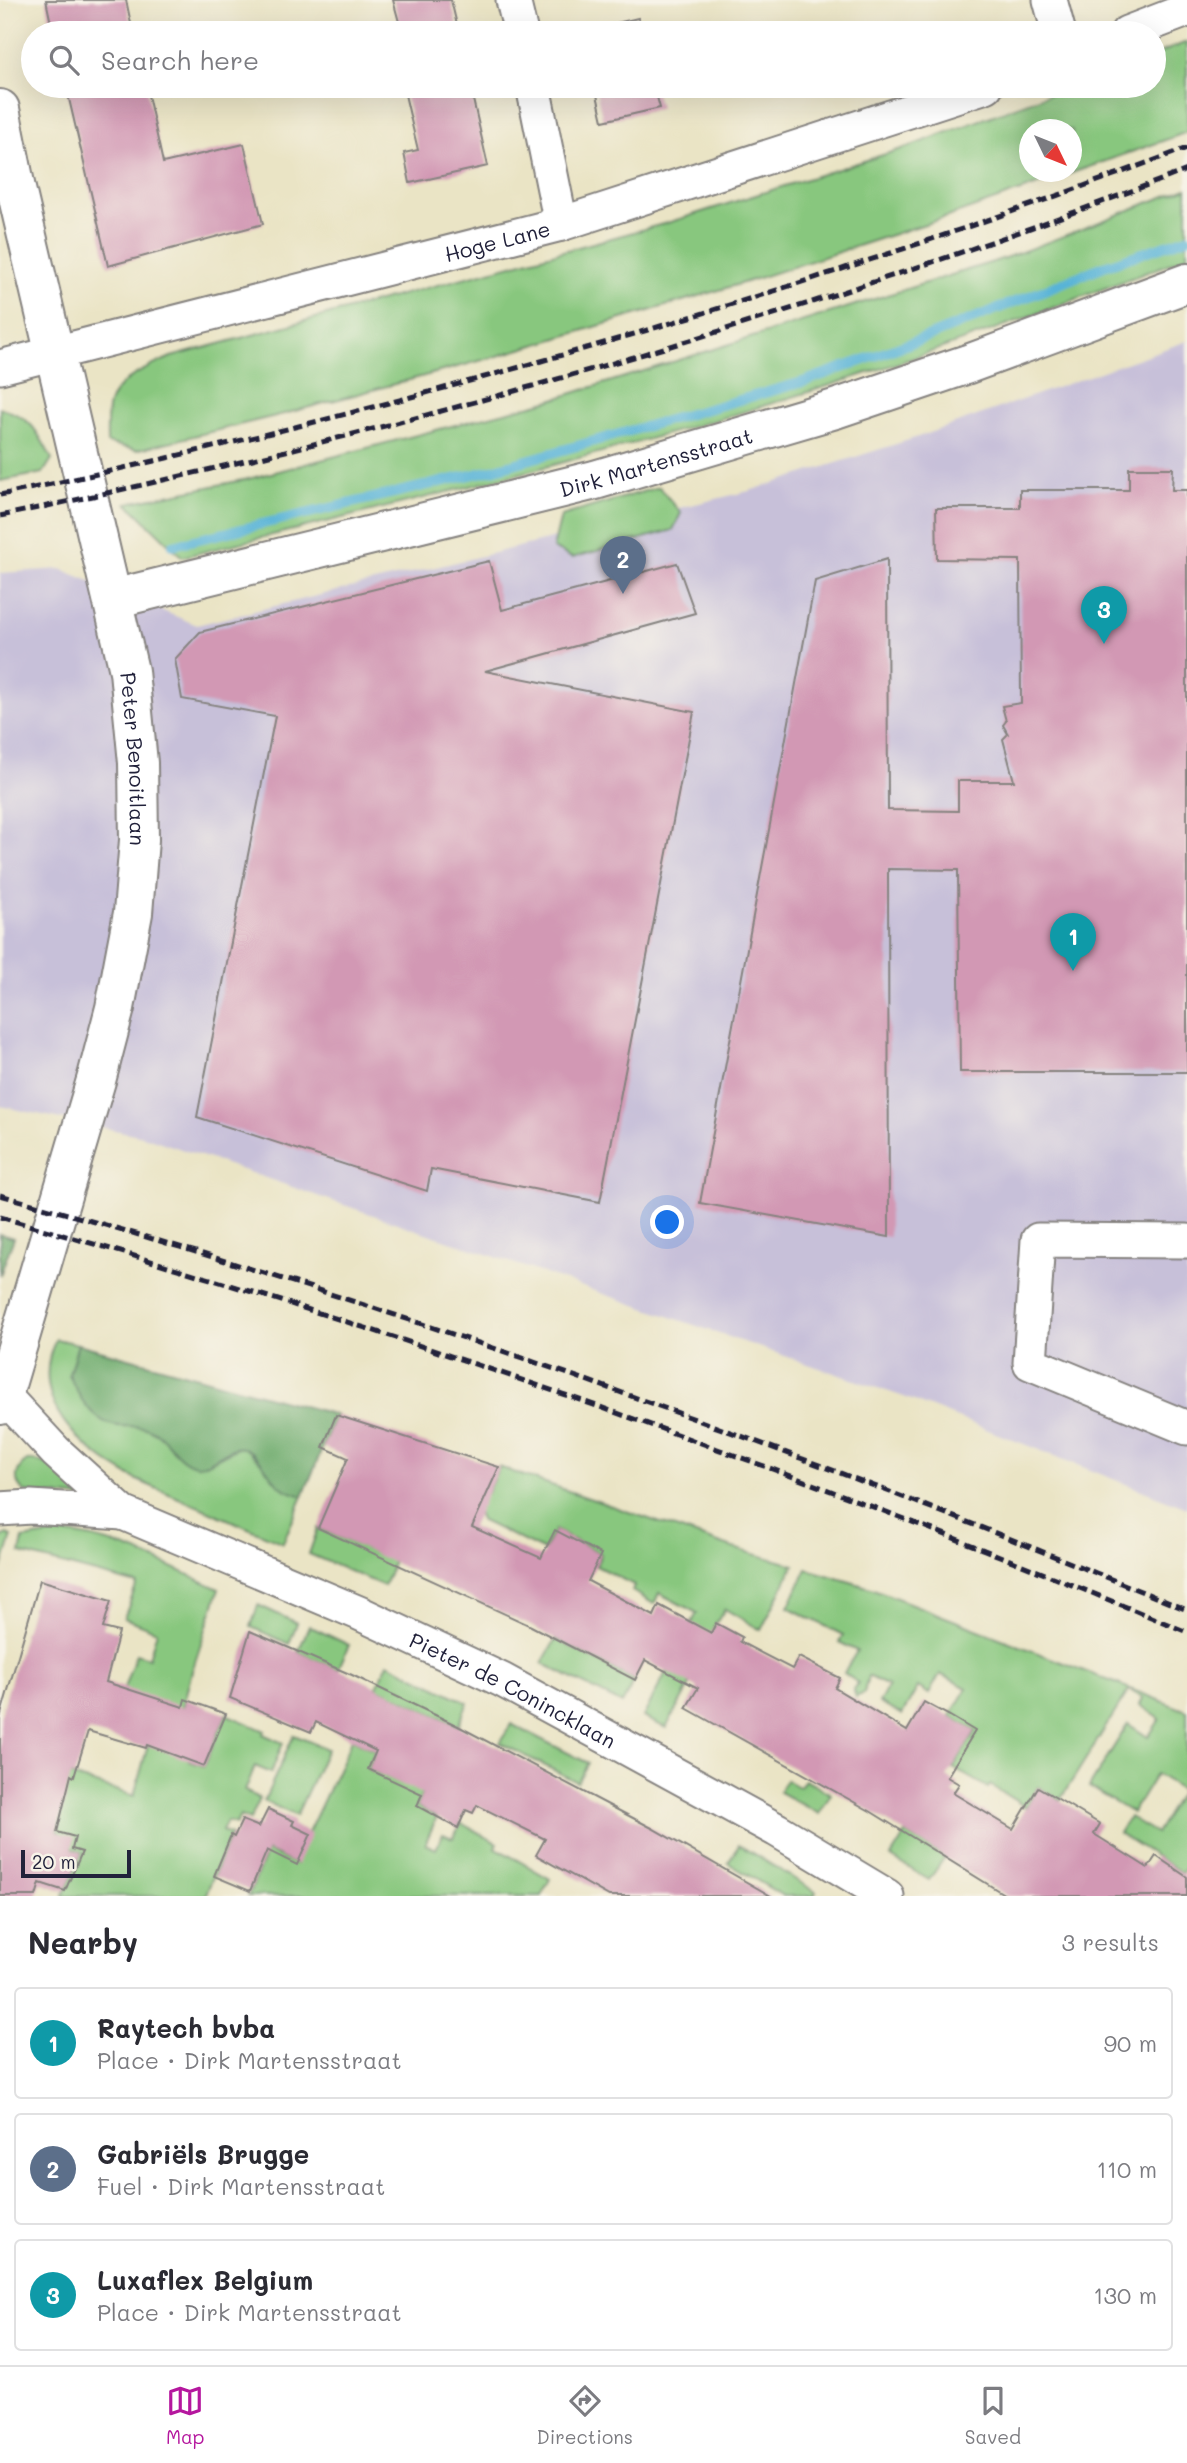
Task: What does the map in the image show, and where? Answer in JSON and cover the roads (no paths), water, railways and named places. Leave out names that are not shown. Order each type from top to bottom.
[{"type":"street","points":[[513,0],[518,21]]},
{"type":"street","points":[[1050,0],[1056,21]]},
{"type":"street","points":[[1158,21],[1187,10]]},
{"type":"street","points":[[535,98],[561,224]]},
{"type":"street","name":"Hoge Lane","points":[[0,367],[561,224],[949,98]]},
{"type":"street","name":"Peter Benoitlaan","points":[[0,110],[16,189],[129,671],[138,763],[139,840],[133,913],[115,1008],[1,1399]]},
{"type":"street","name":"Dirk Martensstraat","points":[[113,598],[582,483],[823,413],[968,364],[1187,283]]},
{"type":"street","points":[[1187,1241],[1038,1240],[1030,1363],[1187,1428]]},
{"type":"street","name":"Pieter de Conincklaan","points":[[1,1399],[123,1513]]},
{"type":"street","name":"Pieter de Conincklaan","points":[[0,1509],[31,1507],[123,1513],[359,1613],[502,1680],[777,1830],[887,1896]]},
{"type":"waterway","points":[[173,545],[492,470],[803,382],[930,336],[1104,266],[1187,238]]},
{"type":"railway","points":[[0,495],[302,425],[600,344],[896,251],[1187,148]]},
{"type":"railway","points":[[0,516],[301,447],[601,367],[896,274],[1043,224],[1187,170]]},
{"type":"railway","points":[[0,1195],[301,1285],[600,1385],[895,1494],[1187,1610]]},
{"type":"railway","points":[[0,1217],[301,1307],[600,1407],[895,1515],[1187,1632]]},
{"type":"place","name":"Gabriëls Brugge","points":[[623,594]]},
{"type":"place","name":"Luxaflex Belgium","points":[[1104,644]]},
{"type":"place","name":"Raytech bvba","points":[[1073,971]]}]
